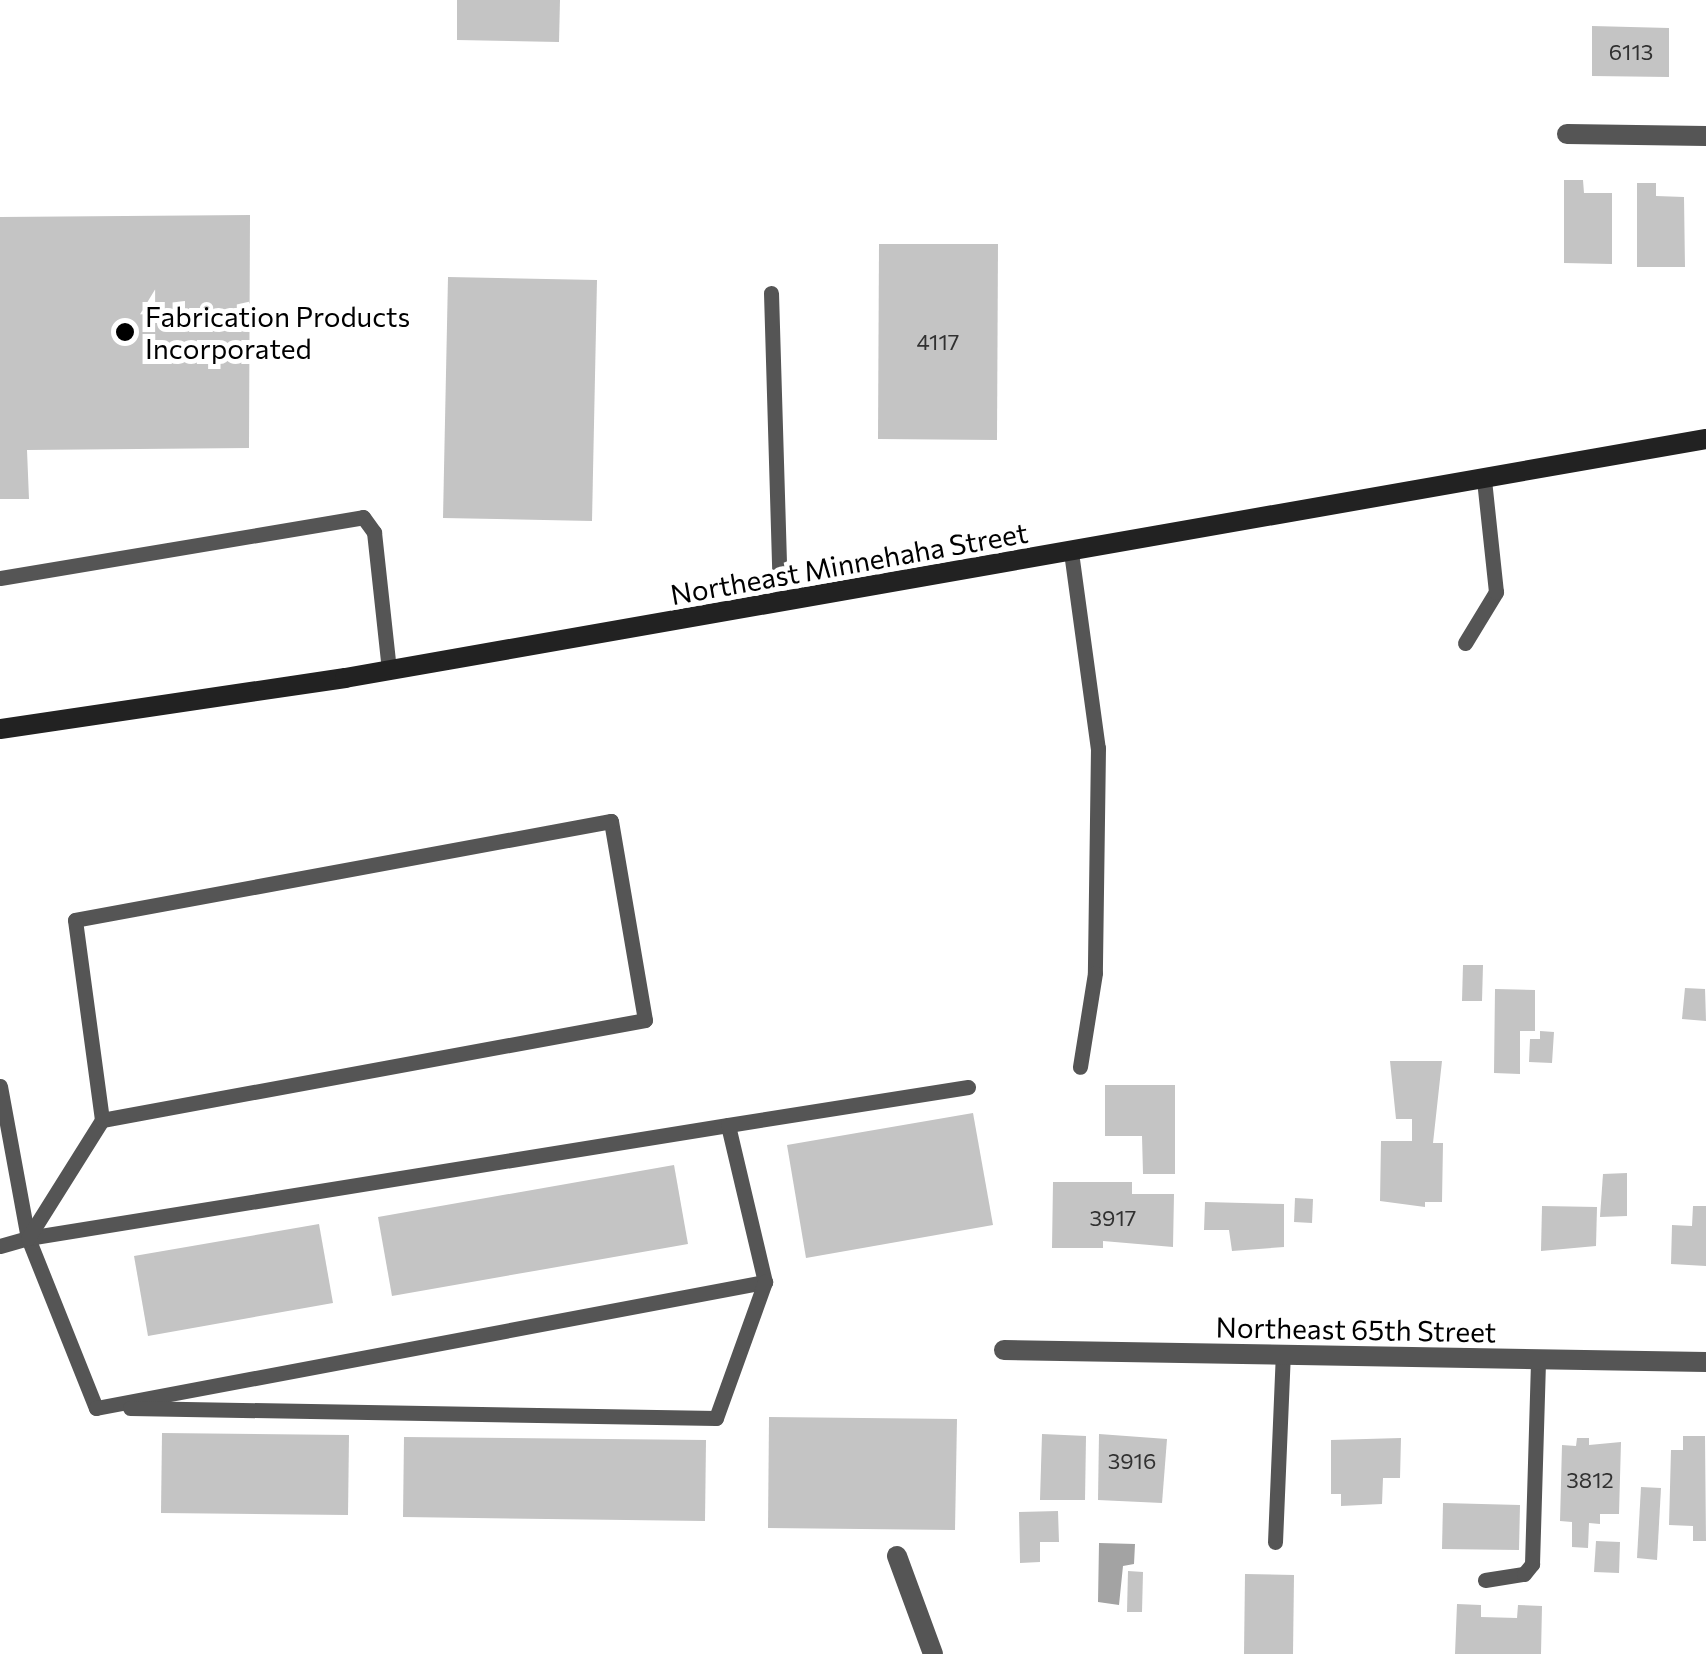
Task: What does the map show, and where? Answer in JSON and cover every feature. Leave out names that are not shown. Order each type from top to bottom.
[{"type":"main road","name":"Northeast Minnehaha Street","points":[[0,729],[388,671],[1706,440]]},
{"type":"street","points":[[1567,134],[1706,136]]},
{"type":"street","name":"Northeast 65th Street","points":[[1004,1350],[1706,1362]]},
{"type":"street","points":[[898,1556],[933,1654]]},
{"type":"lane","points":[[771,293],[780,602]]},
{"type":"lane","points":[[1465,642],[1496,592],[1484,480]]},
{"type":"lane","points":[[0,578],[363,517],[374,532],[388,671]]},
{"type":"lane","points":[[1071,552],[1098,748],[1095,973],[1080,1067]]},
{"type":"lane","points":[[28,1238],[102,1120],[75,920],[610,821],[645,1020],[102,1120]]},
{"type":"lane","points":[[0,1086],[28,1238],[96,1408]]},
{"type":"lane","points":[[0,1246],[28,1238],[968,1087]]},
{"type":"lane","points":[[96,1408],[716,1418],[765,1282],[728,1125]]},
{"type":"lane","points":[[96,1408],[765,1282]]},
{"type":"lane","points":[[1274,1542],[1283,1355]]},
{"type":"lane","points":[[1485,1580],[1524,1574],[1532,1564],[1538,1359]]},
{"type":"shaded area","points":[[1099,1543],[1135,1544],[1134,1564],[1123,1566],[1119,1605],[1098,1602]]},
{"type":"building","points":[[457,0],[560,0],[559,42],[457,40]]},
{"type":"building","points":[[1592,26],[1669,28],[1669,77],[1592,76]]},
{"type":"building","points":[[1564,180],[1583,180],[1584,193],[1612,193],[1612,264],[1564,263]]},
{"type":"building","points":[[1637,183],[1656,183],[1656,196],[1684,197],[1685,267],[1637,267]]},
{"type":"building","name":"Fabrication Products Incorporated","points":[[250,215],[249,448],[27,450],[29,499],[0,499],[0,217]]},
{"type":"building","points":[[879,244],[998,244],[997,440],[878,439]]},
{"type":"building","points":[[448,277],[597,280],[592,521],[443,518]]},
{"type":"building","points":[[1463,965],[1483,965],[1482,1001],[1462,1001]]},
{"type":"building","points":[[1685,988],[1705,989],[1706,1021],[1682,1019]]},
{"type":"building","points":[[1495,989],[1535,990],[1535,1031],[1520,1031],[1520,1074],[1494,1073]]},
{"type":"building","points":[[1540,1031],[1554,1032],[1552,1063],[1529,1062],[1530,1039],[1540,1039]]},
{"type":"building","points":[[1390,1061],[1442,1061],[1433,1143],[1443,1143],[1442,1202],[1425,1202],[1425,1207],[1380,1201],[1381,1141],[1412,1141],[1412,1119],[1396,1119]]},
{"type":"building","points":[[1105,1085],[1175,1085],[1175,1174],[1143,1174],[1142,1136],[1105,1136]]},
{"type":"building","points":[[973,1113],[993,1225],[806,1258],[787,1145]]},
{"type":"building","points":[[674,1165],[688,1244],[392,1296],[378,1217]]},
{"type":"building","points":[[1627,1173],[1627,1216],[1600,1217],[1603,1174]]},
{"type":"building","points":[[1053,1182],[1132,1182],[1132,1194],[1174,1194],[1173,1247],[1103,1241],[1103,1248],[1052,1248]]},
{"type":"building","points":[[1295,1198],[1313,1199],[1312,1223],[1294,1222]]},
{"type":"building","points":[[1205,1202],[1284,1204],[1284,1247],[1232,1251],[1229,1230],[1204,1230]]},
{"type":"building","points":[[1542,1206],[1597,1207],[1596,1246],[1541,1251]]},
{"type":"building","points":[[1693,1206],[1706,1206],[1706,1266],[1671,1264],[1672,1225],[1692,1226]]},
{"type":"building","points":[[319,1224],[333,1303],[148,1336],[134,1256]]},
{"type":"building","points":[[769,1417],[957,1419],[955,1530],[768,1528]]},
{"type":"building","points":[[162,1433],[349,1435],[348,1515],[161,1513]]},
{"type":"building","points":[[1042,1434],[1086,1436],[1085,1500],[1040,1500]]},
{"type":"building","points":[[1099,1434],[1167,1439],[1162,1503],[1098,1500]]},
{"type":"building","points":[[1683,1436],[1705,1436],[1706,1541],[1693,1541],[1693,1526],[1669,1525],[1671,1450],[1683,1450]]},
{"type":"building","points":[[404,1437],[706,1440],[705,1521],[403,1517]]},
{"type":"building","points":[[1401,1438],[1400,1478],[1383,1478],[1382,1504],[1341,1506],[1341,1494],[1331,1494],[1331,1440]]},
{"type":"building","points":[[1577,1438],[1589,1438],[1589,1445],[1621,1442],[1619,1514],[1600,1514],[1600,1524],[1589,1523],[1588,1548],[1572,1547],[1572,1522],[1560,1521],[1562,1445],[1576,1446]]},
{"type":"building","points":[[1641,1487],[1661,1488],[1657,1560],[1637,1558]]},
{"type":"building","points":[[1443,1503],[1520,1505],[1519,1550],[1442,1549]]},
{"type":"building","points":[[1058,1511],[1059,1542],[1040,1542],[1040,1562],[1020,1563],[1019,1512]]},
{"type":"building","points":[[1596,1541],[1620,1542],[1619,1573],[1594,1572]]},
{"type":"building","points":[[1128,1571],[1143,1572],[1142,1612],[1127,1612]]},
{"type":"building","points":[[1245,1574],[1294,1575],[1293,1654],[1244,1654]]},
{"type":"building","points":[[1457,1604],[1481,1605],[1481,1617],[1517,1618],[1518,1605],[1542,1606],[1541,1654],[1455,1654]]},
{"type":"place","name":"Fabrication Products Incorporated","points":[[125,332]]}]
